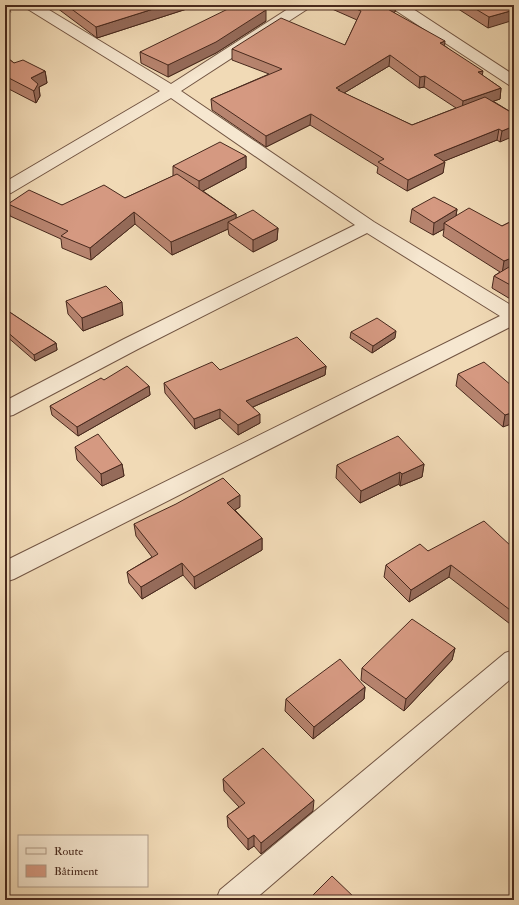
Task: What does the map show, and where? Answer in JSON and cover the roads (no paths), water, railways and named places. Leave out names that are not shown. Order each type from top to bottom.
[{"type":"street","points":[[31,5],[171,91],[368,226],[514,317]]},
{"type":"street","points":[[5,189],[171,91],[304,5]]},
{"type":"street","points":[[398,5],[514,82]]},
{"type":"street","points":[[5,410],[131,344],[368,226]]},
{"type":"street","points":[[5,572],[514,317]]},
{"type":"street","points":[[231,900],[514,661]]}]
